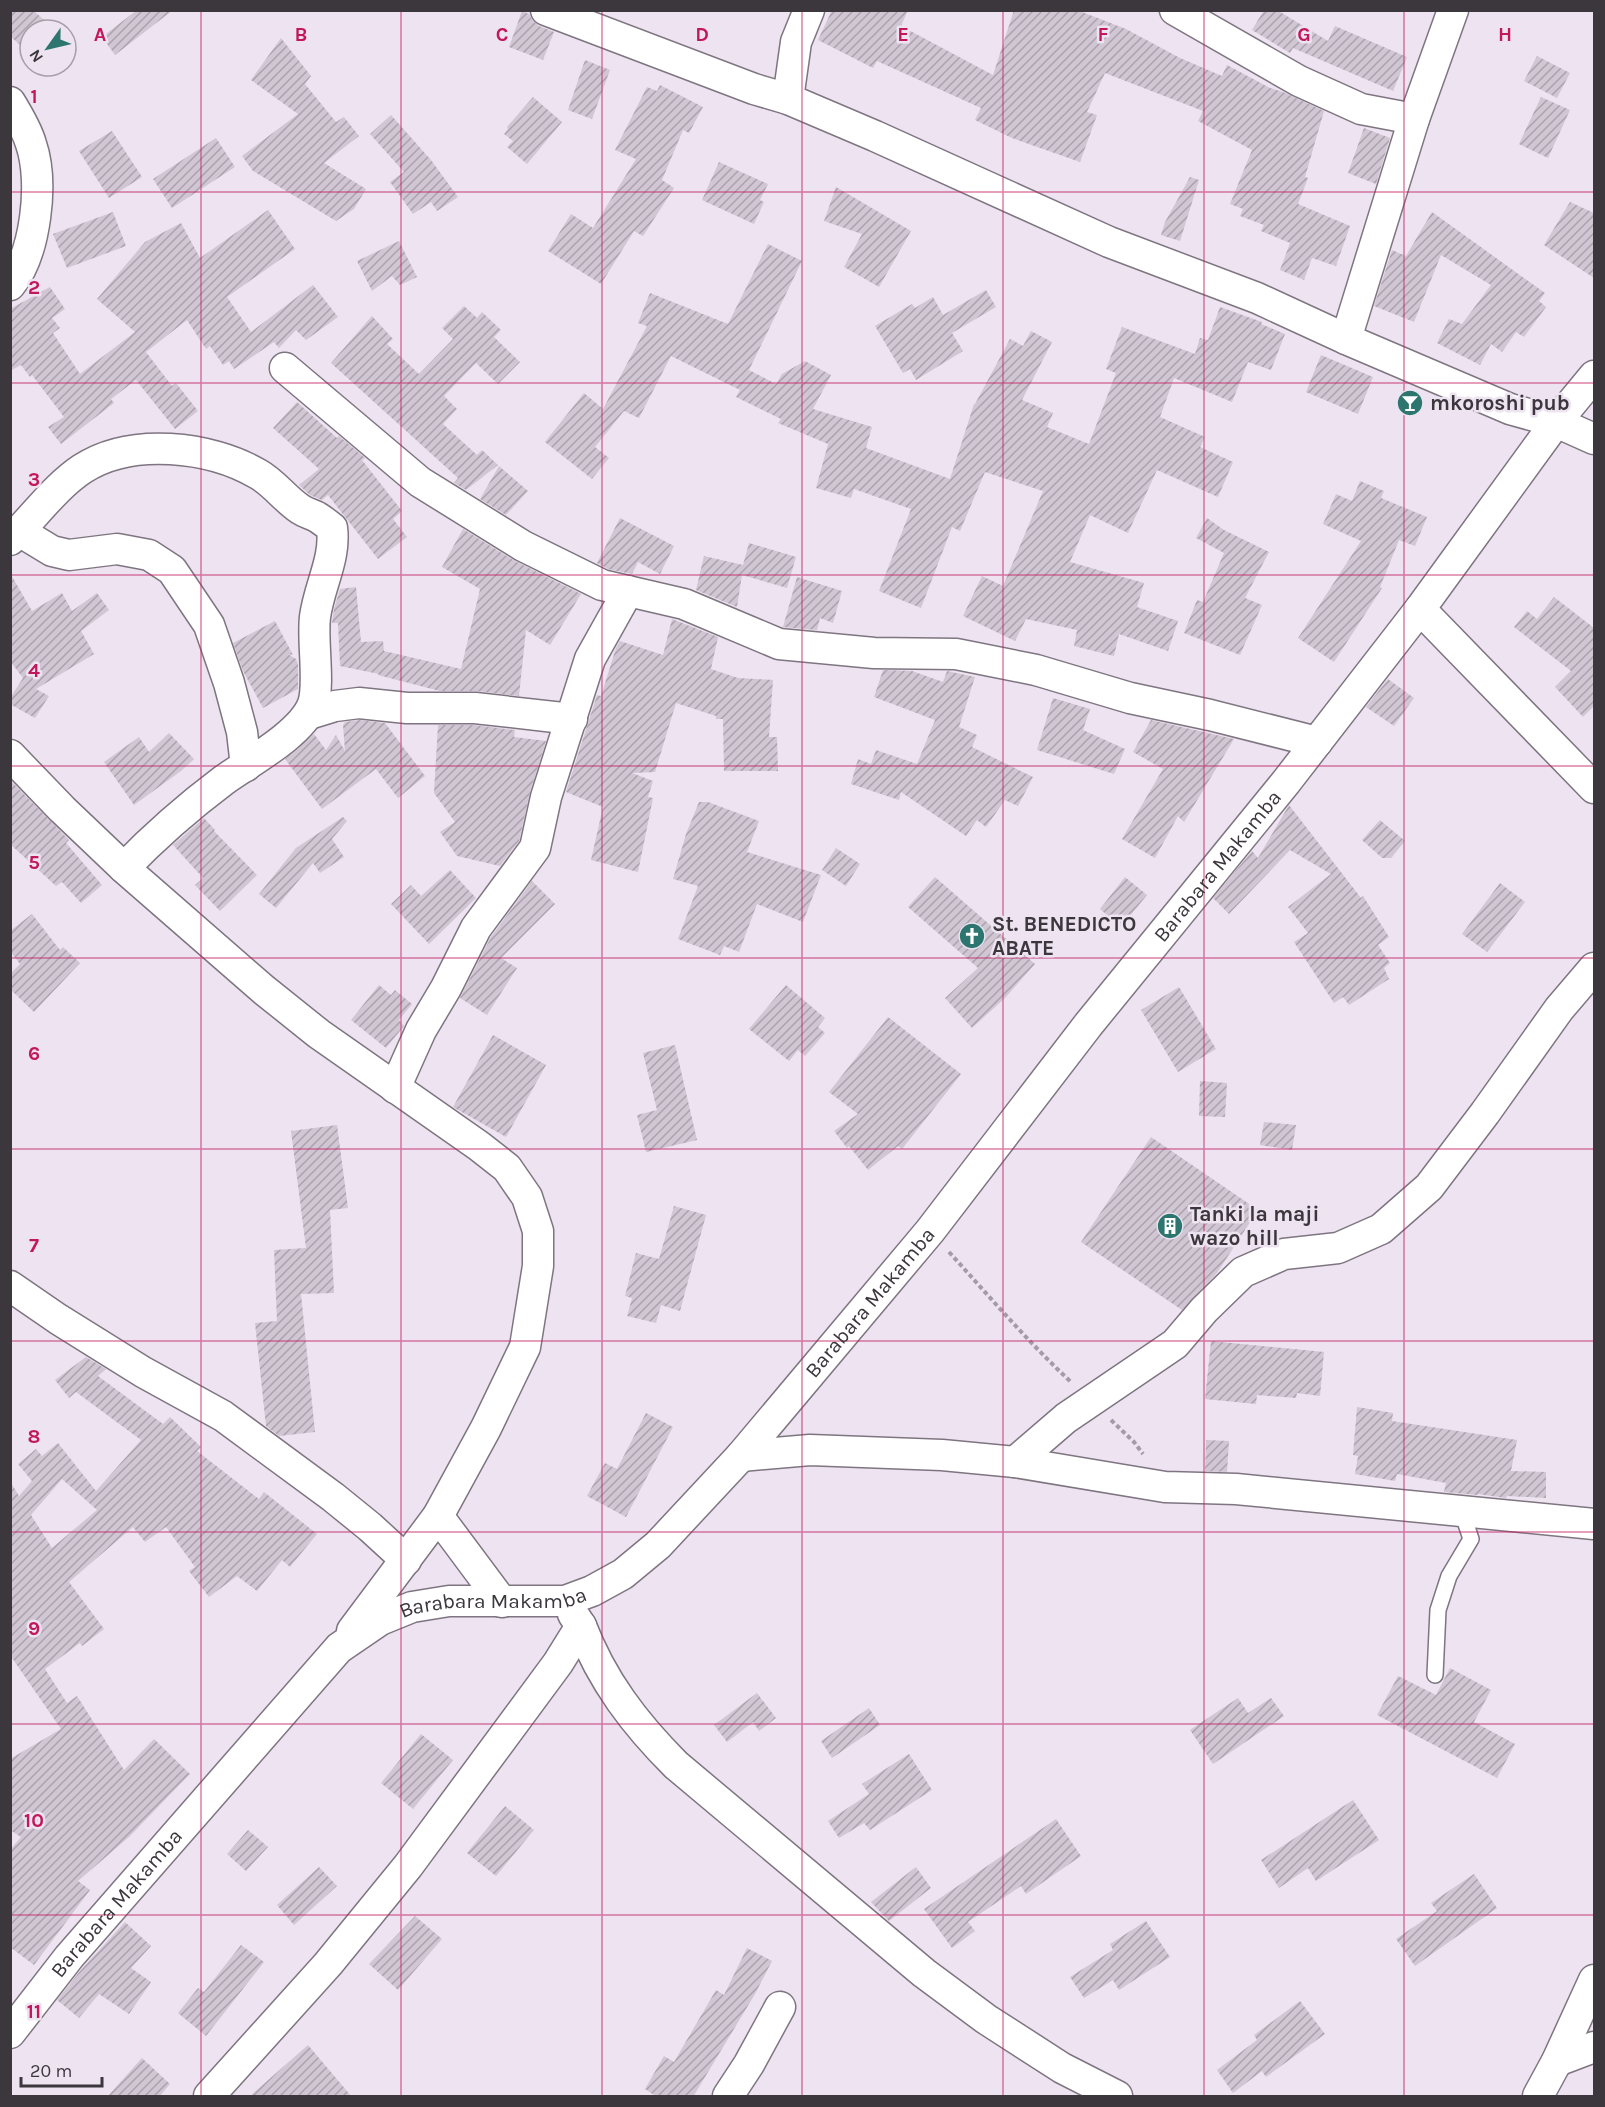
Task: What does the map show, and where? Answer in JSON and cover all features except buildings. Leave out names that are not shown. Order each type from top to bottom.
[{"type":"street","points":[[788,99],[796,42],[809,10]]},
{"type":"street","points":[[1175,10],[1299,81],[1361,110],[1414,119]]},
{"type":"street","points":[[1346,339],[1414,119],[1453,10]]},
{"type":"street","points":[[559,12],[754,89],[788,99],[1109,242],[1257,298],[1510,409],[1556,422],[1594,439]]},
{"type":"street","points":[[10,102],[32,145],[38,180],[37,207],[30,247],[10,285]]},
{"type":"street","points":[[285,369],[420,483],[523,546],[602,585],[684,604],[779,644],[874,653],[956,654],[1036,670],[1130,698],[1317,742]]},
{"type":"street","name":"Barabara Makamba","points":[[10,2033],[69,1957],[339,1647],[380,1620],[412,1607],[448,1601],[565,1601],[592,1591],[623,1574],[658,1545],[741,1456],[930,1231],[1088,1025],[1317,742],[1420,609],[1556,422],[1594,376]]},
{"type":"street","points":[[246,766],[239,722],[209,625],[172,570],[149,555],[117,549],[69,555],[52,551],[15,536],[80,470],[102,457],[131,451],[186,450],[216,455],[259,474],[296,507],[319,518],[332,528],[334,542],[332,559],[323,582],[315,617],[314,701],[309,714]]},
{"type":"street","points":[[395,1088],[421,1030],[446,988],[476,927],[535,848],[546,797],[590,659],[628,591]]},
{"type":"street","points":[[1420,609],[1594,788]]},
{"type":"street","points":[[124,868],[172,821],[273,747],[309,714],[334,706],[358,703],[407,708],[475,708],[572,719]]},
{"type":"street","points":[[10,755],[124,868],[273,998],[319,1034],[479,1146],[507,1168],[527,1197],[537,1231],[538,1266],[525,1347],[486,1428],[438,1516],[339,1647]]},
{"type":"street","points":[[1015,1462],[1066,1418],[1175,1344],[1204,1310],[1242,1272],[1284,1254],[1338,1248],[1381,1229],[1429,1187],[1559,1009],[1594,968]]},
{"type":"street","points":[[10,1286],[143,1372],[223,1416],[333,1497],[406,1560]]},
{"type":"street","points":[[741,1456],[810,1450],[942,1455],[1015,1462],[1165,1487],[1236,1489],[1594,1524]]},
{"type":"street","points":[[438,1516],[502,1602]]},
{"type":"street","points":[[565,1601],[581,1626],[592,1654],[612,1689],[647,1736],[676,1765],[924,1973],[986,2019],[1062,2068],[1117,2097]]},
{"type":"street","points":[[209,2097],[328,1964],[408,1866],[558,1663],[581,1626]]},
{"type":"street","points":[[1538,2097],[1594,1980]]},
{"type":"street","points":[[728,2097],[780,2007]]},
{"type":"street","points":[[1557,2061],[1594,2047]]},
{"type":"lane","points":[[1434,1675],[1438,1610],[1449,1576],[1471,1539],[1462,1512]]},
{"type":"path","points":[[930,1231],[1043,1356],[1134,1442],[1165,1487]]},
{"type":"place","name":"mkoroshi pub","points":[[1410,403]]},
{"type":"place","name":"St. BENEDICTO ABATE","points":[[972,936]]},
{"type":"place","name":"Tanki la maji wazo hill","points":[[1170,1226]]}]
